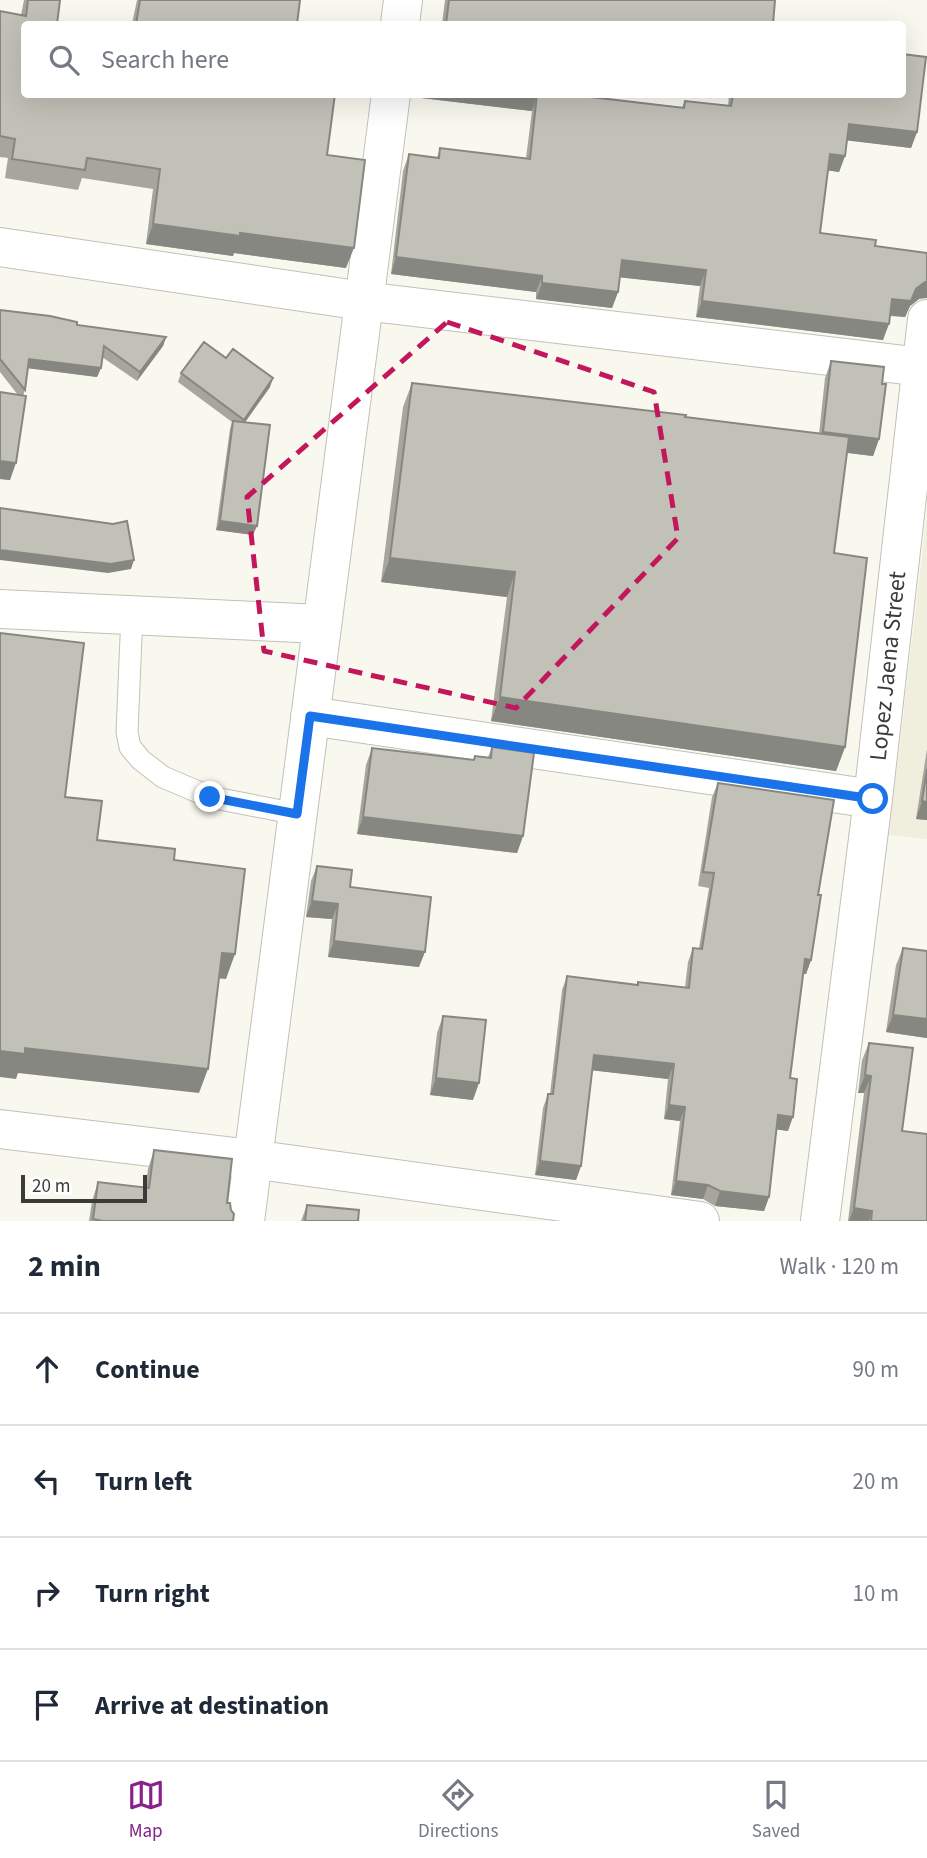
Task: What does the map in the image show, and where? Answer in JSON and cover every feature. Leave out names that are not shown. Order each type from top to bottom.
[{"type":"street","points":[[400,21],[403,0]]},
{"type":"street","points":[[245,1221],[390,98]]},
{"type":"street","points":[[0,247],[363,301],[924,367]]},
{"type":"street","name":"Lopez Jaena Street","points":[[820,1221],[873,799],[924,367],[927,319]]},
{"type":"street","points":[[0,609],[321,624]]},
{"type":"street","points":[[310,716],[873,799]]},
{"type":"street","points":[[0,1129],[252,1159],[700,1221]]},
{"type":"lane","points":[[132,614],[127,732],[130,747],[141,760],[163,777],[210,797],[297,814]]},
{"type":"highlighted area","points":[[447,322],[654,392],[678,538],[516,708],[264,651],[247,497]]},
{"type":"shaded area","points":[[927,514],[927,839],[889,835]]},
{"type":"building","points":[[28,0],[60,0],[57,21],[21,21],[21,98],[334,98],[327,155],[365,160],[354,248],[153,224],[160,169],[87,158],[85,170],[12,159],[15,139],[0,136],[0,11],[26,16]]},
{"type":"building","points":[[140,0],[300,0],[297,21],[136,21]]},
{"type":"building","points":[[449,0],[775,0],[773,21],[446,21]]},
{"type":"building","points":[[906,54],[926,57],[917,132],[849,124],[845,156],[830,154],[820,233],[876,240],[875,246],[927,253],[927,282],[916,289],[911,301],[892,299],[889,324],[702,301],[706,270],[622,260],[618,292],[542,283],[542,276],[396,257],[409,154],[439,158],[440,148],[530,159],[537,98],[599,98],[684,108],[685,101],[731,106],[732,98],[906,98]]},
{"type":"building","points":[[0,310],[50,316],[77,322],[77,325],[166,337],[140,372],[104,346],[101,368],[29,359],[25,390],[0,359]]},
{"type":"building","points":[[204,342],[226,358],[233,349],[273,378],[244,420],[181,373]]},
{"type":"building","points":[[831,361],[884,367],[882,384],[886,384],[879,439],[823,432]]},
{"type":"building","points":[[412,383],[849,437],[834,553],[867,558],[845,747],[500,697],[515,572],[390,558]]},
{"type":"building","points":[[0,392],[26,396],[16,463],[0,461]]},
{"type":"building","points":[[233,421],[270,425],[257,526],[220,521]]},
{"type":"building","points":[[0,508],[113,524],[127,521],[134,560],[111,564],[0,550]]},
{"type":"building","points":[[0,633],[84,643],[65,797],[102,801],[97,840],[175,849],[174,860],[245,869],[235,954],[222,953],[208,1069],[25,1048],[25,1054],[0,1051]]},
{"type":"building","points":[[492,747],[534,753],[523,836],[363,817],[372,748],[474,760],[475,756],[491,758]]},
{"type":"building","points":[[927,769],[927,802],[922,801]]},
{"type":"building","points":[[718,783],[834,800],[818,895],[821,895],[811,960],[805,959],[790,1078],[797,1079],[793,1117],[778,1115],[769,1197],[720,1191],[708,1185],[676,1181],[685,1107],[669,1105],[674,1064],[594,1055],[581,1166],[540,1161],[548,1094],[553,1094],[567,976],[689,988],[693,948],[702,949],[714,873],[703,872]]},
{"type":"building","points":[[317,866],[352,870],[350,887],[431,897],[425,952],[334,941],[338,904],[312,901]]},
{"type":"building","points":[[903,948],[927,951],[927,1019],[893,1015]]},
{"type":"building","points":[[443,1016],[486,1020],[479,1083],[436,1078]]},
{"type":"building","points":[[869,1043],[913,1048],[902,1131],[927,1134],[927,1221],[871,1221],[872,1211],[854,1208],[871,1076],[865,1075]]},
{"type":"building","points":[[154,1150],[232,1159],[227,1203],[230,1203],[234,1214],[233,1221],[93,1219],[98,1182],[149,1188]]},
{"type":"building","points":[[307,1205],[359,1210],[358,1221],[305,1221]]},
{"type":"route","points":[[210,797],[297,814],[310,716],[873,799]]}]
